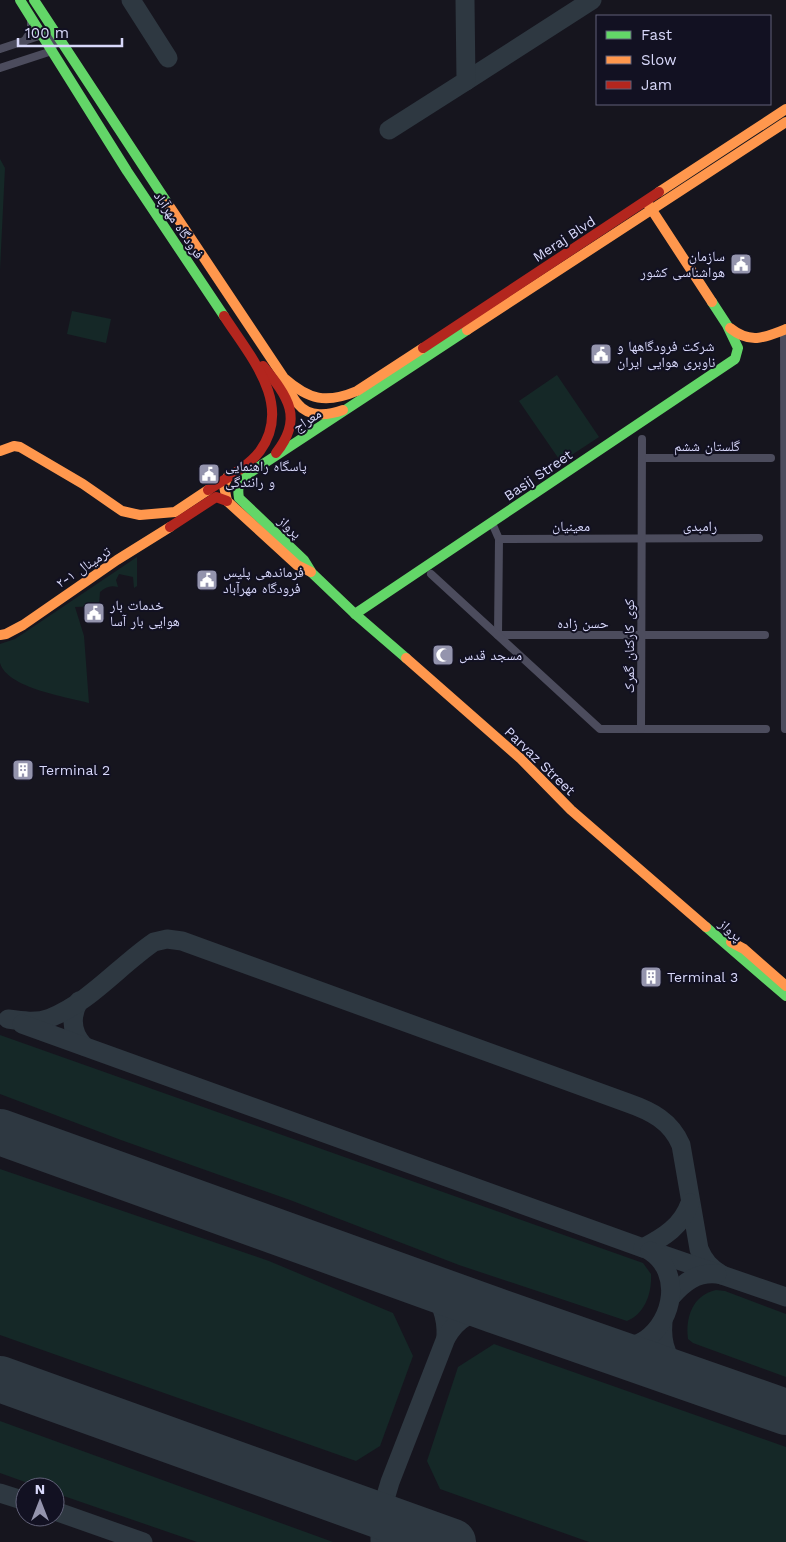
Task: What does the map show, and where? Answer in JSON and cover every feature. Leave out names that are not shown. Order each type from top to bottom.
[{"type":"main road","name":"فرودگاه مهرآباد","points":[[20,0],[174,242],[260,371],[271,396],[272,422],[268,437],[259,452],[228,476]]},
{"type":"main road","name":"فرودگاه مهرآباد","points":[[34,0],[284,378],[304,394],[318,399],[337,398],[357,391]]},
{"type":"main road","name":"Meraj Blvd","points":[[363,400],[652,210],[753,137],[786,109]]},
{"type":"main road","name":"Meraj Blvd","points":[[357,391],[646,201],[753,137],[786,122]]},
{"type":"main road","points":[[646,201],[727,325],[736,334],[755,340],[785,329]]},
{"type":"main road","points":[[174,242],[188,233]]},
{"type":"main road","name":"Basij Street","points":[[355,614],[735,359],[738,348],[727,325]]},
{"type":"main road","points":[[234,330],[270,375],[292,411],[289,433],[282,447],[267,462]]},
{"type":"main road","points":[[284,378],[298,405],[305,411],[321,414],[338,412],[363,400]]},
{"type":"main road","name":"معراج","points":[[267,462],[363,400]]},
{"type":"main road","points":[[0,451],[14,446],[20,447],[83,484],[122,511],[140,515],[178,516],[219,494],[218,490],[210,488]]},
{"type":"main road","name":"پرواز","points":[[267,462],[240,480],[237,490],[239,498],[304,560],[312,573],[355,614]]},
{"type":"main road","points":[[178,516],[210,488],[228,476]]},
{"type":"main road","points":[[227,501],[224,486],[228,476]]},
{"type":"main road","points":[[216,497],[227,501],[297,566],[312,573]]},
{"type":"main road","name":"ترمینال ۱-۲","points":[[0,635],[23,625],[178,516]]},
{"type":"main road","name":"Parvaz Street","points":[[355,614],[522,759],[571,810],[707,927]]},
{"type":"main road","name":"پرواز","points":[[707,927],[744,950],[786,986]]},
{"type":"main road","name":"پرواز","points":[[707,927],[786,996]]},
{"type":"street","points":[[24,42],[31,31],[31,17]]},
{"type":"street","points":[[0,49],[42,35],[55,34],[52,51],[0,68]]},
{"type":"street","points":[[785,329],[785,729]]},
{"type":"street","name":"کوی کارکنان گمرک","points":[[641,729],[642,439]]},
{"type":"street","name":"گلستان ششم","points":[[642,458],[771,458]]},
{"type":"street","points":[[492,523],[499,539],[498,635]]},
{"type":"street","name":"رامبدی","points":[[642,539],[759,538]]},
{"type":"street","name":"معینیان","points":[[499,539],[642,539]]},
{"type":"street","points":[[431,574],[600,728],[766,729]]},
{"type":"street","name":"حسن زاده","points":[[498,635],[765,635]]},
{"type":"green space","points":[[0,159],[5,168],[0,270]]},
{"type":"green space","points":[[72,311],[111,319],[106,343],[67,334]]},
{"type":"green space","points":[[557,375],[599,437],[561,462],[519,401]]},
{"type":"green space","points":[[137,557],[137,586],[134,588],[133,577],[119,574],[116,580],[118,587],[108,587],[100,592],[99,606],[75,607],[84,636],[89,703],[25,685],[5,672],[0,663],[0,644],[15,639]]},
{"type":"green space","points":[[0,1035],[643,1263],[651,1274],[649,1295],[643,1308],[627,1321],[459,1265],[290,1200],[121,1140],[0,1094]]},
{"type":"green space","points":[[0,1169],[269,1261],[393,1313],[413,1356],[380,1446],[356,1461],[0,1335]]},
{"type":"green space","points":[[716,1290],[725,1291],[786,1314],[786,1377],[693,1343],[688,1339],[689,1315],[692,1308],[701,1297]]},
{"type":"green space","points":[[494,1344],[786,1447],[786,1542],[589,1542],[440,1489],[427,1461],[458,1367]]},
{"type":"green space","points":[[0,1421],[333,1542],[197,1542],[65,1496],[65,1477],[15,1478],[0,1473]]},
{"type":"taxiway","points":[[131,0],[168,58]]},
{"type":"taxiway","points":[[389,130],[466,81],[465,0]]},
{"type":"taxiway","points":[[466,81],[592,0]]},
{"type":"taxiway","points":[[8,1019],[35,1021],[50,1018],[78,1003],[154,942],[167,939],[182,941],[652,1113],[672,1129],[681,1145],[699,1249],[708,1264],[722,1275]]},
{"type":"taxiway","points":[[79,1001],[74,1013],[73,1024],[76,1035],[84,1046]]},
{"type":"taxiway","points":[[22,1024],[643,1248],[786,1297]]},
{"type":"taxiway","points":[[643,1248],[671,1230],[687,1211],[690,1203]]},
{"type":"taxiway","points":[[608,1349],[632,1346],[645,1340],[663,1321],[668,1309],[670,1283],[667,1271],[660,1260],[650,1251]]},
{"type":"taxiway","points":[[671,1297],[691,1279],[697,1276],[717,1274]]},
{"type":"taxiway","points":[[424,1284],[435,1296],[442,1308],[446,1338]]},
{"type":"taxiway","points":[[380,1542],[380,1516],[390,1482],[446,1338],[460,1320],[478,1312],[494,1310]]},
{"type":"taxiway","points":[[663,1321],[664,1345],[670,1359],[687,1376]]},
{"type":"taxiway","points":[[0,1493],[15,1498]]},
{"type":"taxiway","points":[[65,1515],[143,1542]]},
{"type":"runway","points":[[0,1132],[494,1310],[786,1412]]},
{"type":"runway","points":[[0,1379],[453,1542]]},
{"type":"traffic: fast","points":[[20,0],[127,171],[224,316]]},
{"type":"traffic: fast","points":[[34,0],[168,204]]},
{"type":"traffic: fast","points":[[355,614],[735,359],[738,348],[727,325],[712,302]]},
{"type":"traffic: fast","points":[[406,658],[355,614],[312,573],[304,560],[239,498],[238,491],[241,482],[248,474],[467,330]]},
{"type":"traffic: fast","points":[[706,927],[786,996]]},
{"type":"traffic: slow","points":[[659,192],[786,109]]},
{"type":"traffic: slow","points":[[467,330],[786,122]]},
{"type":"traffic: slow","points":[[168,204],[284,378],[302,391],[318,398],[336,398],[346,395],[357,391],[423,348]]},
{"type":"traffic: slow","points":[[648,204],[712,302]]},
{"type":"traffic: slow","points":[[730,328],[737,333],[751,338],[764,337],[786,329]]},
{"type":"traffic: slow","points":[[286,383],[296,402],[308,412],[326,414],[343,410]]},
{"type":"traffic: slow","points":[[0,451],[14,446],[20,447],[83,484],[122,511],[140,515],[175,512],[208,490]]},
{"type":"traffic: slow","points":[[228,476],[224,486],[227,501],[297,565],[311,572]]},
{"type":"traffic: slow","points":[[0,635],[23,625],[117,560],[170,527]]},
{"type":"traffic: slow","points":[[406,658],[521,759],[571,810],[706,927]]},
{"type":"traffic: slow","points":[[731,942],[744,949],[786,986]]},
{"type":"traffic: jam","points":[[423,348],[659,192]]},
{"type":"traffic: jam","points":[[208,490],[255,457],[269,433],[272,416],[270,398],[264,380],[224,316]]},
{"type":"traffic: jam","points":[[263,366],[280,388],[289,408],[291,418],[285,440],[276,453]]},
{"type":"traffic: jam","points":[[170,527],[216,497],[227,501]]},
{"type":"place","name":"سازمان هواشناسی کشور","points":[[741,264]]},
{"type":"place","name":"شرکت فرودگاهها و ناوبری هوایی ایران","points":[[601,354]]},
{"type":"place","name":"پاسگاه راهنمایی و رانندگی","points":[[209,474]]},
{"type":"place","name":"فرماندهی پلیس فرودگاه مهرآباد","points":[[207,580]]},
{"type":"place","name":"خدمات بار هوایی بار آسا","points":[[94,613]]},
{"type":"place","name":"مسجد قدس","points":[[443,655]]},
{"type":"place","name":"Terminal 2","points":[[23,770]]},
{"type":"place","name":"Terminal 3","points":[[651,977]]}]
